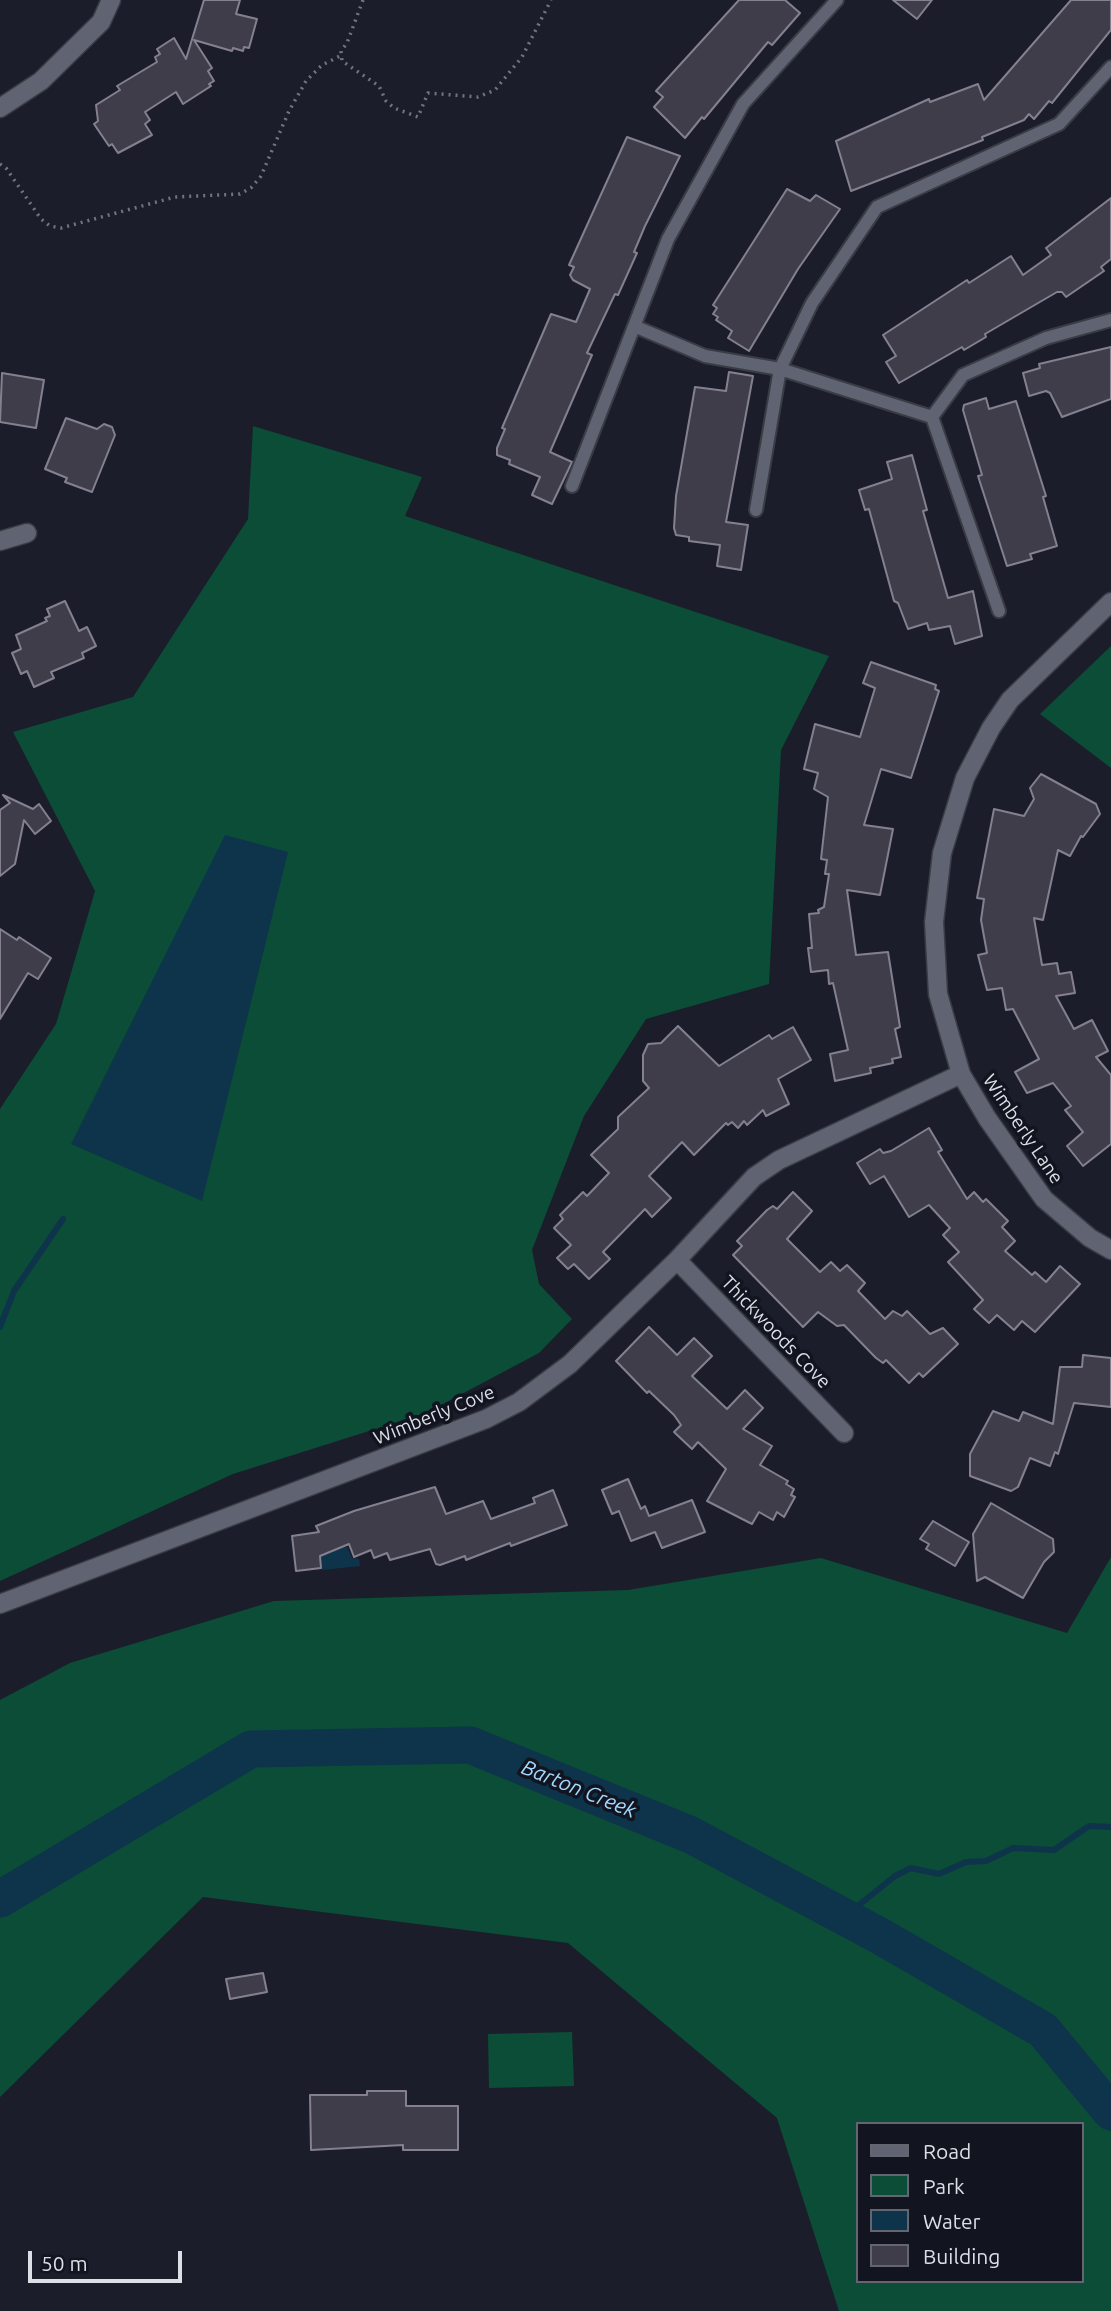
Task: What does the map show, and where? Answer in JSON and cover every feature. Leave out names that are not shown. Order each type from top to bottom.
[{"type":"street","points":[[0,108],[41,81],[101,22],[111,0]]},
{"type":"street","points":[[0,541],[27,533]]},
{"type":"street","name":"Wimberly Lane","points":[[1111,602],[1010,700],[991,728],[965,778],[942,853],[934,922],[938,994],[961,1074],[987,1118],[1044,1199],[1090,1238],[1111,1250]]},
{"type":"street","name":"Wimberly Cove","points":[[0,1604],[486,1419],[519,1402],[570,1364],[677,1260],[754,1177],[779,1160],[961,1074]]},
{"type":"street","name":"Thickwoods Cove","points":[[677,1260],[844,1433]]},
{"type":"lane","points":[[572,486],[668,239],[743,104],[837,0]]},
{"type":"lane","points":[[756,510],[780,369],[812,303],[877,207],[1059,124],[1111,67]]},
{"type":"lane","points":[[932,417],[963,375],[1046,338],[1111,320]]},
{"type":"lane","points":[[635,326],[705,356],[780,369],[932,417]]},
{"type":"lane","points":[[932,417],[999,611]]},
{"type":"path","points":[[363,0],[342,61],[379,86],[386,102],[394,108],[418,117],[428,93],[478,97],[495,90],[522,57],[551,0]]},
{"type":"path","points":[[0,164],[6,168],[41,219],[50,226],[61,228],[175,197],[240,194],[253,187],[261,176],[289,111],[306,81],[322,65],[342,55]]},
{"type":"green space","points":[[253,426],[422,477],[405,516],[829,656],[781,750],[769,984],[646,1019],[584,1116],[532,1250],[539,1284],[572,1319],[539,1353],[426,1413],[233,1474],[0,1581],[0,1109],[56,1024],[95,891],[13,732],[133,697],[248,519]]},
{"type":"green space","points":[[1111,646],[1111,768],[1040,714]]},
{"type":"green space","points":[[1111,1557],[1111,2311],[839,2311],[777,2118],[568,1943],[203,1897],[0,2097],[0,1700],[70,1663],[274,1601],[628,1590],[821,1558],[1067,1633]]},
{"type":"green space","points":[[572,2032],[574,2086],[489,2088],[488,2034]]},
{"type":"water","points":[[225,835],[288,852],[202,1201],[71,1144]]},
{"type":"water","points":[[347,1547],[352,1558],[359,1559],[360,1566],[322,1570],[321,1556],[326,1552]]},
{"type":"building","points":[[204,0],[240,0],[236,14],[257,19],[249,48],[244,47],[243,51],[233,48],[232,51],[194,40],[212,68],[208,71],[214,81],[209,84],[211,86],[183,104],[176,92],[145,112],[150,120],[145,124],[152,135],[118,153],[112,144],[109,146],[94,124],[98,121],[96,105],[120,90],[117,86],[157,62],[155,57],[160,54],[157,49],[174,38],[186,59]]},
{"type":"building","points":[[739,0],[785,0],[800,13],[772,45],[768,42],[685,138],[654,107],[663,97],[656,91]]},
{"type":"building","points":[[893,0],[932,0],[917,19]]},
{"type":"building","points":[[1071,0],[1111,0],[1111,30],[1052,103],[1049,101],[1034,119],[1029,114],[1024,120],[982,137],[983,140],[851,191],[836,141],[929,99],[930,102],[978,84],[984,100]]},
{"type":"building","points":[[627,137],[680,156],[645,226],[634,252],[637,253],[618,295],[615,294],[587,353],[592,355],[550,452],[572,462],[552,504],[532,495],[540,477],[509,464],[510,460],[497,455],[497,448],[505,429],[502,428],[551,314],[576,322],[590,289],[573,280],[570,275],[574,267],[569,265]]},
{"type":"building","points":[[787,189],[810,201],[816,195],[840,209],[798,269],[749,351],[728,338],[732,331],[716,320],[718,317],[713,314],[717,308],[713,305]]},
{"type":"building","points":[[1111,198],[1111,259],[1101,267],[1104,271],[1066,297],[1062,292],[1057,292],[985,334],[986,337],[964,350],[962,347],[899,383],[886,362],[896,356],[883,335],[967,280],[969,283],[1011,256],[1023,275],[1051,255],[1046,248]]},
{"type":"building","points":[[1111,347],[1111,399],[1062,417],[1050,393],[1046,391],[1029,396],[1023,373],[1040,368],[1039,364]]},
{"type":"building","points":[[729,372],[753,376],[726,522],[748,525],[741,570],[717,566],[720,545],[689,541],[689,537],[676,535],[674,528],[676,496],[695,387],[726,391]]},
{"type":"building","points":[[2,373],[44,380],[36,428],[0,422]]},
{"type":"building","points":[[986,398],[989,409],[1016,401],[1046,496],[1043,497],[1057,546],[1030,554],[1032,559],[1007,566],[978,476],[982,475],[963,410],[964,405]]},
{"type":"building","points":[[66,418],[97,429],[104,424],[112,427],[115,435],[92,492],[65,482],[67,478],[45,469]]},
{"type":"building","points":[[912,455],[927,510],[923,511],[948,598],[973,591],[982,636],[955,644],[950,626],[929,630],[927,623],[908,629],[898,603],[894,601],[869,509],[865,510],[859,490],[892,479],[887,462]]},
{"type":"building","points":[[65,601],[79,631],[87,627],[96,646],[82,653],[84,658],[51,672],[54,678],[34,687],[27,671],[21,674],[12,653],[21,649],[16,635],[47,621],[45,618],[50,616],[47,609]]},
{"type":"building","points":[[871,662],[936,685],[935,689],[939,691],[911,778],[881,769],[864,825],[893,829],[880,895],[847,890],[856,955],[888,952],[900,1027],[895,1029],[901,1057],[892,1059],[893,1063],[870,1068],[871,1073],[835,1081],[830,1054],[848,1050],[833,983],[829,984],[828,970],[811,972],[808,948],[812,948],[809,914],[819,913],[818,910],[824,907],[829,874],[825,874],[827,860],[821,859],[828,797],[814,789],[818,773],[804,769],[815,724],[860,737],[875,688],[863,683]]},
{"type":"building","points":[[1041,774],[1096,804],[1100,814],[1083,837],[1081,836],[1070,856],[1058,850],[1043,920],[1034,918],[1042,965],[1057,963],[1059,974],[1071,972],[1075,993],[1056,996],[1074,1029],[1092,1020],[1108,1051],[1096,1057],[1111,1075],[1111,1144],[1083,1166],[1067,1146],[1083,1132],[1065,1110],[1071,1106],[1053,1083],[1027,1093],[1015,1072],[1039,1059],[1013,1009],[1006,1010],[1002,988],[987,990],[978,955],[987,953],[981,920],[984,899],[977,898],[994,809],[1024,816],[1034,799],[1030,788]]},
{"type":"building","points":[[3,795],[33,809],[39,804],[51,821],[35,834],[24,820],[15,864],[0,876],[0,810],[10,803]]},
{"type":"building","points":[[0,929],[17,940],[19,937],[51,958],[38,979],[28,973],[0,1019]]},
{"type":"building","points":[[678,1026],[719,1066],[769,1035],[772,1039],[793,1027],[811,1060],[778,1079],[789,1104],[766,1116],[763,1110],[747,1125],[744,1121],[738,1128],[732,1122],[728,1125],[726,1123],[694,1155],[682,1142],[649,1176],[671,1198],[652,1217],[645,1209],[603,1252],[610,1259],[589,1279],[574,1264],[568,1269],[557,1258],[571,1245],[554,1228],[563,1219],[560,1215],[583,1192],[587,1196],[609,1173],[591,1155],[618,1129],[618,1117],[649,1088],[643,1081],[643,1055],[648,1044],[661,1043]]},
{"type":"building","points":[[929,1128],[942,1150],[938,1152],[967,1199],[974,1192],[983,1202],[986,1199],[1008,1221],[1002,1227],[1015,1241],[1005,1251],[1032,1275],[1035,1272],[1046,1282],[1060,1266],[1080,1284],[1035,1332],[1022,1321],[1014,1330],[997,1315],[989,1323],[974,1309],[983,1300],[948,1262],[959,1252],[943,1235],[950,1228],[929,1205],[909,1217],[884,1176],[870,1184],[857,1163],[880,1149],[883,1153],[891,1151]]},
{"type":"building","points":[[793,1192],[812,1211],[787,1239],[820,1272],[831,1262],[840,1271],[847,1265],[865,1283],[858,1291],[885,1319],[893,1311],[902,1316],[907,1311],[930,1334],[943,1328],[958,1344],[923,1377],[919,1373],[909,1383],[886,1360],[883,1363],[876,1358],[844,1325],[837,1326],[818,1312],[803,1327],[733,1255],[742,1246],[737,1241],[767,1210],[773,1206],[777,1209]]},
{"type":"building","points":[[649,1327],[677,1355],[694,1338],[712,1356],[692,1376],[727,1409],[745,1390],[763,1408],[743,1429],[772,1446],[760,1465],[788,1481],[786,1484],[794,1489],[791,1495],[795,1497],[784,1517],[777,1512],[773,1520],[759,1512],[752,1524],[707,1501],[726,1469],[698,1442],[692,1449],[674,1432],[681,1425],[674,1415],[649,1391],[647,1393],[616,1361]]},
{"type":"building","points":[[1083,1355],[1111,1358],[1111,1407],[1074,1403],[1058,1454],[1055,1452],[1050,1466],[1030,1458],[1018,1487],[1011,1491],[970,1476],[970,1454],[993,1411],[1019,1421],[1023,1412],[1053,1424],[1060,1367],[1082,1367]]},
{"type":"building","points":[[628,1479],[641,1509],[645,1506],[649,1516],[692,1500],[705,1532],[662,1548],[655,1532],[631,1541],[619,1511],[612,1514],[602,1490]]},
{"type":"building","points":[[435,1487],[446,1514],[483,1501],[491,1519],[535,1503],[533,1498],[553,1490],[567,1525],[511,1546],[510,1543],[466,1560],[465,1556],[440,1565],[436,1564],[430,1549],[390,1560],[387,1553],[374,1558],[371,1550],[354,1557],[349,1544],[320,1556],[321,1568],[296,1571],[292,1536],[319,1532],[316,1526],[354,1511]]},
{"type":"building","points":[[991,1503],[1053,1539],[1054,1552],[1044,1562],[1023,1598],[985,1577],[977,1581],[973,1534]]},
{"type":"building","points":[[933,1521],[969,1542],[955,1566],[926,1549],[929,1544],[920,1539]]},
{"type":"building","points":[[263,1973],[267,1992],[230,1999],[226,1979]]},
{"type":"building","points":[[367,2091],[406,2091],[406,2106],[458,2106],[458,2150],[403,2150],[403,2145],[311,2150],[310,2095],[367,2095]]},
{"type":"waterway","points":[[0,1327],[14,1291],[63,1219]]},
{"type":"waterway","name":"Barton Creek","points":[[0,1899],[251,1749],[470,1745],[691,1835],[880,1936],[1043,2030],[1111,2112]]},
{"type":"waterway","points":[[844,1917],[895,1876],[911,1868],[939,1874],[966,1862],[986,1861],[1013,1848],[1054,1850],[1089,1826],[1111,1827]]}]
